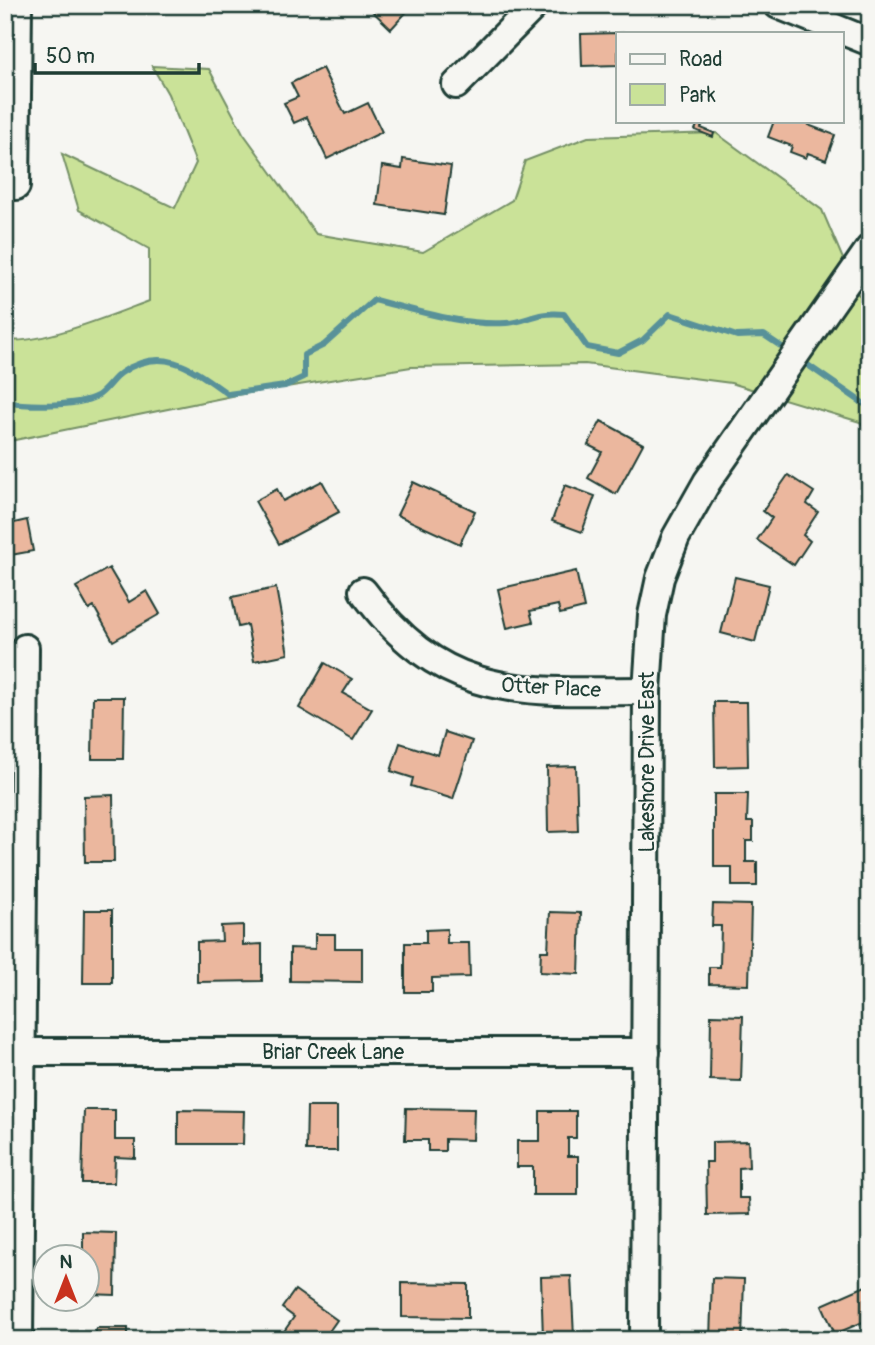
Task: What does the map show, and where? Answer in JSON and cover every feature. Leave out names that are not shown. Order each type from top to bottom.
[{"type":"street","points":[[16,186],[18,5]]},
{"type":"street","points":[[456,85],[536,5]]},
{"type":"street","points":[[778,5],[870,41]]},
{"type":"street","name":"Lakeshore Drive East","points":[[644,1340],[647,691],[652,615],[660,578],[676,537],[707,482],[870,248]]},
{"type":"street","name":"Otter Place","points":[[363,592],[403,639],[445,668],[484,685],[527,692],[647,691]]},
{"type":"street","points":[[19,1340],[25,648]]},
{"type":"street","name":"Briar Creek Lane","points":[[20,1052],[646,1052]]},
{"type":"green space","points":[[152,66],[209,69],[243,133],[316,234],[423,252],[512,200],[525,161],[588,137],[716,133],[822,210],[858,294],[870,303],[870,433],[860,422],[731,383],[585,364],[411,367],[237,395],[5,442],[5,339],[18,340],[55,334],[149,301],[149,249],[79,210],[62,154],[175,208],[196,163],[168,94]]},
{"type":"building","points":[[366,5],[413,5],[391,29]]},
{"type":"building","points":[[616,33],[616,65],[582,66],[581,34]]},
{"type":"building","points":[[322,68],[345,114],[368,103],[382,132],[327,159],[307,117],[294,123],[284,103],[298,97],[291,83]]},
{"type":"building","points":[[699,122],[704,122],[701,128],[714,133],[713,137],[695,130]]},
{"type":"building","points":[[774,122],[810,122],[808,125],[835,135],[826,160],[808,153],[806,158],[790,152],[792,146],[768,137]]},
{"type":"building","points":[[403,159],[451,166],[444,215],[377,205],[382,166],[402,169]]},
{"type":"building","points":[[601,421],[643,444],[616,494],[588,478],[602,452],[588,445]]},
{"type":"building","points":[[788,475],[814,492],[807,504],[818,512],[803,535],[810,541],[794,565],[757,540],[772,518],[763,511]]},
{"type":"building","points":[[322,481],[339,512],[279,544],[255,501],[277,489],[283,501]]},
{"type":"building","points":[[413,482],[475,511],[460,544],[397,515]]},
{"type":"building","points":[[565,485],[595,496],[582,532],[552,521]]},
{"type":"building","points":[[11,510],[14,523],[27,520],[33,551],[5,556],[5,511]]},
{"type":"building","points":[[109,568],[129,602],[147,591],[160,614],[113,641],[94,607],[89,610],[76,587]]},
{"type":"building","points":[[576,571],[584,608],[560,614],[558,605],[530,611],[533,622],[507,628],[498,589]]},
{"type":"building","points":[[735,577],[769,585],[755,642],[721,633]]},
{"type":"building","points":[[276,588],[288,654],[254,661],[247,625],[238,627],[232,597]]},
{"type":"building","points":[[325,663],[352,679],[343,693],[372,709],[353,740],[299,708]]},
{"type":"building","points":[[93,697],[124,697],[123,759],[92,759]]},
{"type":"building","points":[[714,702],[747,702],[748,766],[715,767]]},
{"type":"building","points":[[445,732],[472,741],[453,799],[411,786],[413,778],[391,771],[400,743],[438,755]]},
{"type":"building","points":[[576,766],[578,831],[548,832],[547,767]]},
{"type":"building","points":[[714,794],[748,794],[747,822],[753,822],[753,841],[746,841],[746,862],[757,862],[757,886],[732,886],[732,867],[714,867]]},
{"type":"building","points":[[113,795],[114,862],[85,862],[84,796]]},
{"type":"building","points":[[713,904],[751,905],[749,985],[709,984],[709,967],[720,967],[721,926],[712,926]]},
{"type":"building","points":[[84,910],[112,910],[112,983],[83,983]]},
{"type":"building","points":[[550,912],[581,913],[579,974],[540,972],[541,951],[548,951]]},
{"type":"building","points":[[243,925],[243,945],[262,944],[262,981],[197,982],[197,942],[222,941],[221,926]]},
{"type":"building","points":[[447,929],[447,943],[469,943],[470,977],[432,978],[432,992],[405,992],[405,943],[426,943],[426,930]]},
{"type":"building","points":[[315,934],[335,934],[335,948],[362,948],[362,982],[290,981],[290,948],[315,949]]},
{"type":"building","points":[[711,1015],[743,1016],[741,1081],[710,1080]]},
{"type":"building","points":[[307,1107],[337,1107],[337,1151],[306,1151]]},
{"type":"building","points":[[406,1108],[474,1109],[473,1140],[445,1139],[445,1151],[428,1151],[428,1140],[405,1140]]},
{"type":"building","points":[[84,1110],[115,1110],[115,1140],[135,1140],[135,1158],[115,1157],[114,1183],[82,1183]]},
{"type":"building","points":[[178,1110],[244,1111],[243,1144],[178,1144]]},
{"type":"building","points":[[540,1111],[576,1111],[576,1138],[568,1138],[568,1156],[578,1156],[578,1195],[533,1195],[533,1167],[517,1167],[517,1141],[540,1141]]},
{"type":"building","points":[[748,1141],[749,1167],[739,1168],[739,1198],[749,1198],[750,1214],[707,1215],[706,1162],[712,1162],[712,1142]]},
{"type":"building","points":[[83,1232],[116,1233],[115,1295],[102,1295],[102,1244],[83,1244]]},
{"type":"building","points":[[571,1276],[574,1337],[543,1338],[541,1277]]},
{"type":"building","points":[[712,1278],[744,1279],[742,1340],[710,1340]]},
{"type":"building","points":[[402,1283],[468,1284],[468,1318],[402,1317]]},
{"type":"building","points":[[870,1284],[870,1319],[835,1334],[822,1305]]},
{"type":"building","points":[[295,1290],[337,1320],[323,1340],[278,1340],[294,1317],[282,1308]]},
{"type":"building","points":[[96,1328],[128,1328],[128,1340],[96,1340]]},
{"type":"waterway","points":[[5,402],[52,405],[88,400],[100,394],[121,373],[136,365],[164,360],[190,369],[228,394],[285,386],[304,377],[304,355],[324,345],[374,300],[473,322],[506,323],[539,315],[564,314],[587,347],[618,353],[643,340],[670,314],[737,336],[764,335],[791,353]]},
{"type":"waterway","points":[[799,359],[870,408]]}]
